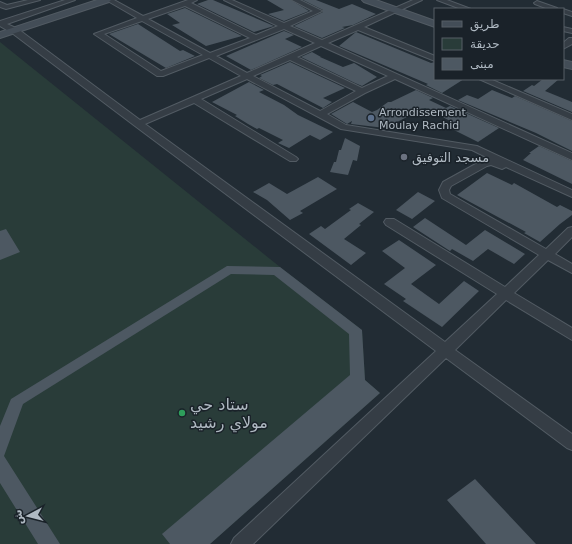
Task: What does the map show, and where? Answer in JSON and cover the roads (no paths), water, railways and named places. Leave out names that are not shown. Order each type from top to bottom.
[{"type":"main road","points":[[0,35],[4,27],[93,0]]},
{"type":"main road","points":[[4,27],[107,0]]},
{"type":"main road","points":[[367,0],[434,19]]},
{"type":"main road","points":[[381,0],[434,24]]},
{"type":"street","points":[[0,4],[6,7],[32,0]]},
{"type":"street","points":[[4,27],[72,0]]},
{"type":"street","points":[[107,0],[319,115],[344,127],[474,148],[572,194]]},
{"type":"street","points":[[194,0],[98,34],[160,74],[256,38],[319,11],[294,0]]},
{"type":"street","points":[[227,0],[572,157]]},
{"type":"street","points":[[138,124],[420,0]]},
{"type":"street","points":[[440,0],[465,8]]},
{"type":"street","points":[[185,3],[256,38]]},
{"type":"street","points":[[537,3],[552,8]]},
{"type":"street","points":[[4,27],[572,443]]},
{"type":"street","points":[[358,27],[434,59]]},
{"type":"street","points":[[564,46],[572,40]]},
{"type":"street","points":[[291,57],[362,91]]},
{"type":"street","points":[[319,115],[362,91],[395,76]]},
{"type":"street","points":[[485,80],[572,117]]},
{"type":"street","points":[[194,99],[293,159]]},
{"type":"street","points":[[559,187],[554,190],[546,189],[497,164],[484,162],[447,184],[444,192],[446,196],[572,269]]},
{"type":"street","points":[[390,222],[572,335]]},
{"type":"street","points":[[240,544],[572,231]]},
{"type":"place","name":"Arrondissement Moulay Rachid","points":[[371,118]]},
{"type":"place","name":"مسجد التوفيق","points":[[404,157]]},
{"type":"place","name":"ستاد حي مولاي رشيد","points":[[182,413]]}]
